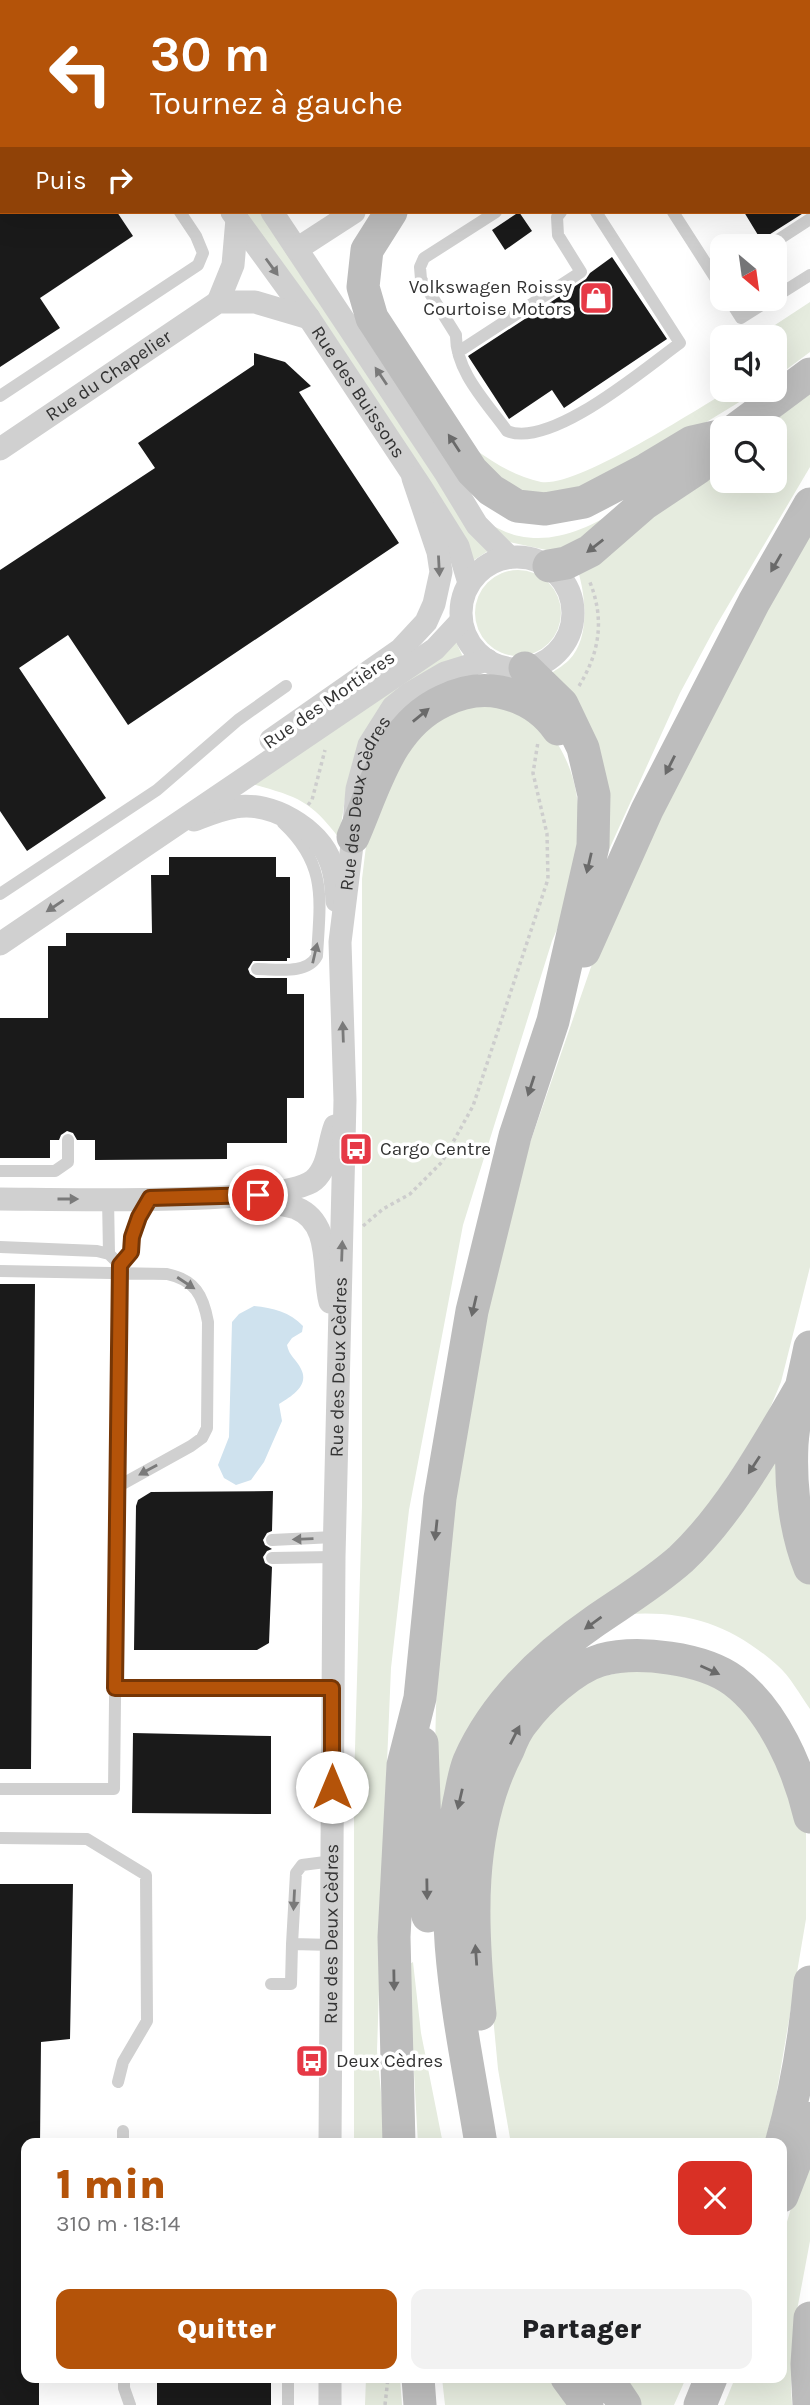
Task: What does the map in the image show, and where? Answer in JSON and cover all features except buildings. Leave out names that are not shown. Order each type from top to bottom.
[{"type":"main road","points":[[390,214],[367,250],[363,287],[372,318],[472,471],[491,490],[517,506],[545,509],[584,502],[692,442],[710,440]]},
{"type":"main road","points":[[753,416],[810,374]]},
{"type":"main road","points":[[446,474],[489,515],[518,529],[551,529],[588,519],[710,446]]},
{"type":"main road","points":[[549,566],[566,563],[590,551],[644,504],[698,468],[710,454]]},
{"type":"main road","points":[[465,2138],[441,2026],[428,1935],[420,1698],[439,1498],[472,1311],[514,1136],[553,1021],[647,810],[754,602],[810,504]]},
{"type":"main road","points":[[525,668],[562,704],[583,748],[594,795],[593,846],[553,1021]]},
{"type":"main road","points":[[353,837],[390,750],[402,732],[432,706],[455,695],[474,691],[506,693],[536,705],[552,721],[572,751],[594,795]]},
{"type":"main road","points":[[810,1347],[792,1444],[795,1506],[803,1552],[810,1569]]},
{"type":"main road","points":[[480,2138],[452,1960],[449,1885],[454,1824],[468,1762],[497,1712],[523,1681],[562,1646],[636,1594],[681,1558],[708,1529],[744,1479],[802,1386]]},
{"type":"main road","points":[[502,2138],[480,2011],[473,1905],[484,1808],[502,1760],[522,1723],[540,1703],[572,1675],[600,1661],[635,1656],[671,1656],[699,1665],[733,1680],[760,1708],[788,1751],[803,1787],[810,1817]]},
{"type":"main road","points":[[399,2138],[394,1937],[403,1765],[420,1698]]},
{"type":"main road","points":[[782,2138],[789,2114],[807,2018],[810,1982]]},
{"type":"main road","points":[[787,2183],[802,2144],[810,2099]]},
{"type":"main road","points":[[809,2405],[807,2364],[810,2318]]},
{"type":"main road","points":[[418,2383],[420,2405]]},
{"type":"main road","points":[[571,2383],[587,2405]]},
{"type":"main road","points":[[610,2383],[625,2405]]},
{"type":"main road","points":[[700,2405],[709,2383]]},
{"type":"street","name":"Rue des Buissons","points":[[273,214],[477,525],[509,557]]},
{"type":"street","points":[[297,249],[351,214]]},
{"type":"street","name":"Rue des Buissons","points":[[234,215],[309,318],[458,546],[469,583]]},
{"type":"street","points":[[234,215],[233,265],[218,303],[255,302],[309,318]]},
{"type":"street","name":"Rue du Chapelier","points":[[0,449],[218,303]]},
{"type":"street","name":"Rue des Mortières","points":[[111,868],[130,845],[163,816],[400,650],[426,622],[434,604],[441,572],[438,552],[413,478]]},
{"type":"street","points":[[509,557],[537,560],[549,566],[561,577],[570,592],[572,625],[566,641],[555,654],[541,664],[525,668],[505,668],[487,660],[475,650],[466,637],[461,621],[461,608],[469,583],[493,562],[509,557]]},
{"type":"street","name":"Rue des Mortières","points":[[0,944],[435,649],[461,621]]},
{"type":"street","name":"Rue des Deux Cèdres","points":[[330,2138],[334,1547],[345,1100],[340,942],[356,789],[369,745],[393,707],[416,689],[445,673],[487,660]]},
{"type":"street","points":[[174,827],[236,807],[269,811],[295,822],[313,835],[325,851],[335,877],[340,942]]},
{"type":"street","points":[[0,1199],[224,1197],[298,1189],[313,1181],[321,1171],[328,1157],[332,1135],[345,1100]]},
{"type":"street","points":[[224,1197],[297,1208],[312,1219],[322,1234],[328,1295],[339,1343]]},
{"type":"street","points":[[330,2383],[330,2405]]},
{"type":"street","points":[[345,2405],[346,2383]]},
{"type":"lane","points":[[0,396],[198,265],[203,253],[196,236],[181,214]]},
{"type":"lane","points":[[493,214],[424,258],[420,267],[421,279],[456,335],[463,368],[507,431],[517,435],[551,428],[581,414],[680,344],[597,214]]},
{"type":"lane","points":[[458,352],[581,272],[558,235],[557,217],[559,214]]},
{"type":"lane","points":[[674,214],[710,266]]},
{"type":"lane","points":[[787,234],[810,219]]},
{"type":"lane","points":[[788,289],[810,275]]},
{"type":"lane","points":[[737,312],[741,318],[751,312]]},
{"type":"lane","points":[[0,894],[157,790],[238,720],[286,686]]},
{"type":"lane","points":[[257,969],[304,968],[313,964],[317,957],[320,887],[312,862],[289,829],[269,811]]},
{"type":"lane","points":[[0,1171],[55,1171],[68,1162],[68,1140]]},
{"type":"lane","points":[[108,1198],[109,1254],[120,1269]]},
{"type":"lane","points":[[0,1789],[114,1789],[120,1269],[131,1252],[132,1237],[139,1217],[150,1198]]},
{"type":"lane","points":[[0,1247],[87,1250],[109,1254]]},
{"type":"lane","points":[[0,1271],[120,1269],[167,1274],[183,1278],[195,1288],[205,1305],[208,1322],[207,1428],[202,1438],[117,1487]]},
{"type":"lane","points":[[272,1540],[334,1547]]},
{"type":"lane","points":[[272,1558],[334,1547]]},
{"type":"lane","points":[[115,1688],[332,1688]]},
{"type":"lane","points":[[0,1838],[87,1839],[146,1875],[147,2021],[123,2062],[118,2082]]},
{"type":"lane","points":[[271,1984],[290,1984],[296,1873],[302,1865],[333,1861]]},
{"type":"lane","points":[[292,1944],[333,1945]]},
{"type":"lane","points":[[124,2383],[130,2405]]},
{"type":"lane","points":[[288,2383],[288,2405]]},
{"type":"path","points":[[385,2405],[387,2383]]},
{"type":"shaded area","points":[[245,214],[262,214],[478,537],[491,549],[471,562]]},
{"type":"shaded area","points":[[810,302],[810,352],[787,369],[787,325],[775,325]]},
{"type":"shaded area","points":[[810,393],[810,467],[716,626],[680,693],[602,865],[547,676],[569,660],[580,641],[584,605],[578,571],[710,471],[710,493],[787,493],[787,416],[781,416]]},
{"type":"shaded area","points":[[710,402],[739,402],[716,416],[710,416],[710,420],[636,465],[577,492],[543,496],[515,489],[492,479],[473,448],[523,477],[541,482],[558,481],[607,461]]},
{"type":"shaded area","points":[[620,509],[585,546],[551,551],[504,541],[493,526],[516,535],[546,538],[585,528]]},
{"type":"shaded area","points":[[810,516],[810,1267],[781,1382],[765,1420],[704,1512],[641,1577],[433,1837],[436,1707],[443,1592],[460,1457],[498,1255],[529,1146],[591,967],[635,858]]},
{"type":"shaded area","points":[[518,570],[542,577],[554,589],[561,613],[554,637],[542,649],[518,656],[494,649],[482,637],[475,613],[482,589],[494,577]]},
{"type":"shaded area","points":[[456,642],[463,657],[347,786],[339,838],[320,815],[302,802],[252,784]]},
{"type":"shaded area","points":[[491,699],[540,722],[561,749],[572,775],[578,802],[579,831],[571,888],[463,1225],[409,1510],[391,1668],[384,1834],[377,2051],[385,2138],[354,2138],[354,1784],[362,1506],[362,879],[367,838],[395,760],[438,713]]},
{"type":"shaded area","points":[[787,1433],[810,1583],[810,1709],[782,1669],[760,1651],[726,1630],[689,1618],[649,1613],[627,1614]]},
{"type":"shaded area","points":[[661,1664],[733,1693],[764,1727],[806,1828],[806,1919],[769,2138],[510,2138],[498,2069],[489,1974],[491,1837],[529,1727],[585,1680]]},
{"type":"shaded area","points":[[413,1962],[421,2033],[442,2138],[418,2138],[408,1965]]},
{"type":"shaded area","points":[[810,2143],[810,2241],[795,2321],[792,2405],[724,2405],[733,2383],[787,2383],[787,2222]]},
{"type":"shaded area","points":[[366,2383],[400,2383],[402,2405],[365,2405]]},
{"type":"shaded area","points":[[443,2383],[556,2383],[571,2405],[445,2405]]},
{"type":"shaded area","points":[[621,2383],[684,2383],[674,2405],[636,2405]]},
{"type":"water","points":[[254,1306],[281,1311],[303,1326],[302,1332],[287,1345],[301,1369],[303,1381],[298,1390],[279,1404],[282,1421],[264,1462],[251,1480],[236,1485],[224,1478],[218,1465],[229,1437],[232,1322],[239,1314]]},
{"type":"place","name":"Volkswagen Roissy Courtoise Motors","points":[[596,298]]},
{"type":"place","name":"Cargo Centre","points":[[356,1149]]},
{"type":"place","name":"Deux Cèdres","points":[[312,2061]]},
{"type":"route","points":[[258,1195],[150,1198],[139,1217],[132,1237],[131,1252],[120,1265],[115,1688],[332,1688],[332,1787]]}]
